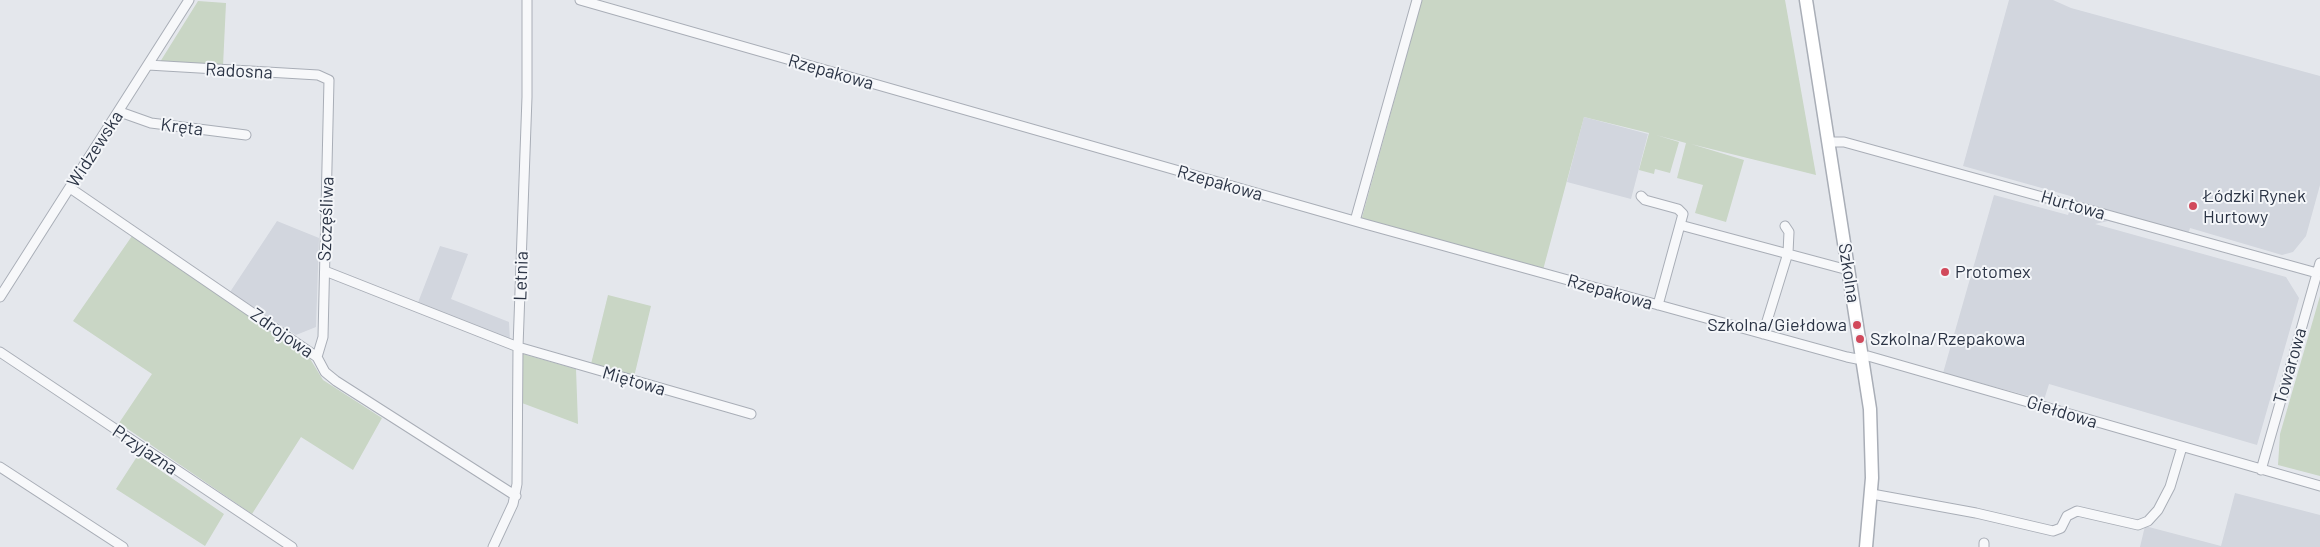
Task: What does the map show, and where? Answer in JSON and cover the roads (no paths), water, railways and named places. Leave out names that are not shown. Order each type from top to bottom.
[{"type":"street","name":"Widzewska","points":[[0,297],[120,112],[189,0]]},
{"type":"street","name":"Letnia","points":[[493,547],[516,496],[518,347],[527,98],[527,0]]},
{"type":"street","name":"Rzepakowa","points":[[580,0],[1355,221],[1847,357],[1862,357]]},
{"type":"street","points":[[1355,221],[1417,0]]},
{"type":"street","name":"Szkolna","points":[[1806,0],[1862,357],[1872,434],[1872,494],[1866,547]]},
{"type":"street","name":"Radosna","points":[[148,65],[318,75],[329,80]]},
{"type":"street","name":"Szczęśliwa","points":[[317,357],[323,337],[329,80]]},
{"type":"street","name":"Kręta","points":[[120,112],[151,123],[246,135]]},
{"type":"street","name":"Hurtowa","points":[[1828,142],[1854,145],[2317,273]]},
{"type":"street","name":"Zdrojowa","points":[[70,188],[317,357],[325,372],[336,381],[516,496]]},
{"type":"street","points":[[1641,196],[1645,200],[1681,211],[1680,225],[1658,305]]},
{"type":"street","points":[[1680,225],[1848,270]]},
{"type":"street","points":[[1763,334],[1788,253],[1789,232],[1785,226]]},
{"type":"street","name":"Towarowa","points":[[2261,470],[2320,263]]},
{"type":"street","name":"Miętowa","points":[[325,271],[518,347],[751,414]]},
{"type":"street","name":"Przyjazna","points":[[0,352],[292,547]]},
{"type":"street","name":"Giełdowa","points":[[1862,357],[1868,356],[1993,391],[2320,486]]},
{"type":"street","points":[[1872,494],[1976,513],[2053,531],[2061,528],[2067,516],[2077,510],[2138,525],[2148,521],[2158,510],[2172,481],[2182,447]]},
{"type":"street","points":[[0,467],[123,547]]},
{"type":"place","name":"Łódzki Rynek Hurtowy","points":[[2193,206]]},
{"type":"place","name":"Protomex","points":[[1945,272]]},
{"type":"place","name":"Szkolna/Giełdowa","points":[[1857,325]]},
{"type":"place","name":"Szkolna/Rzepakowa","points":[[1860,339]]}]
